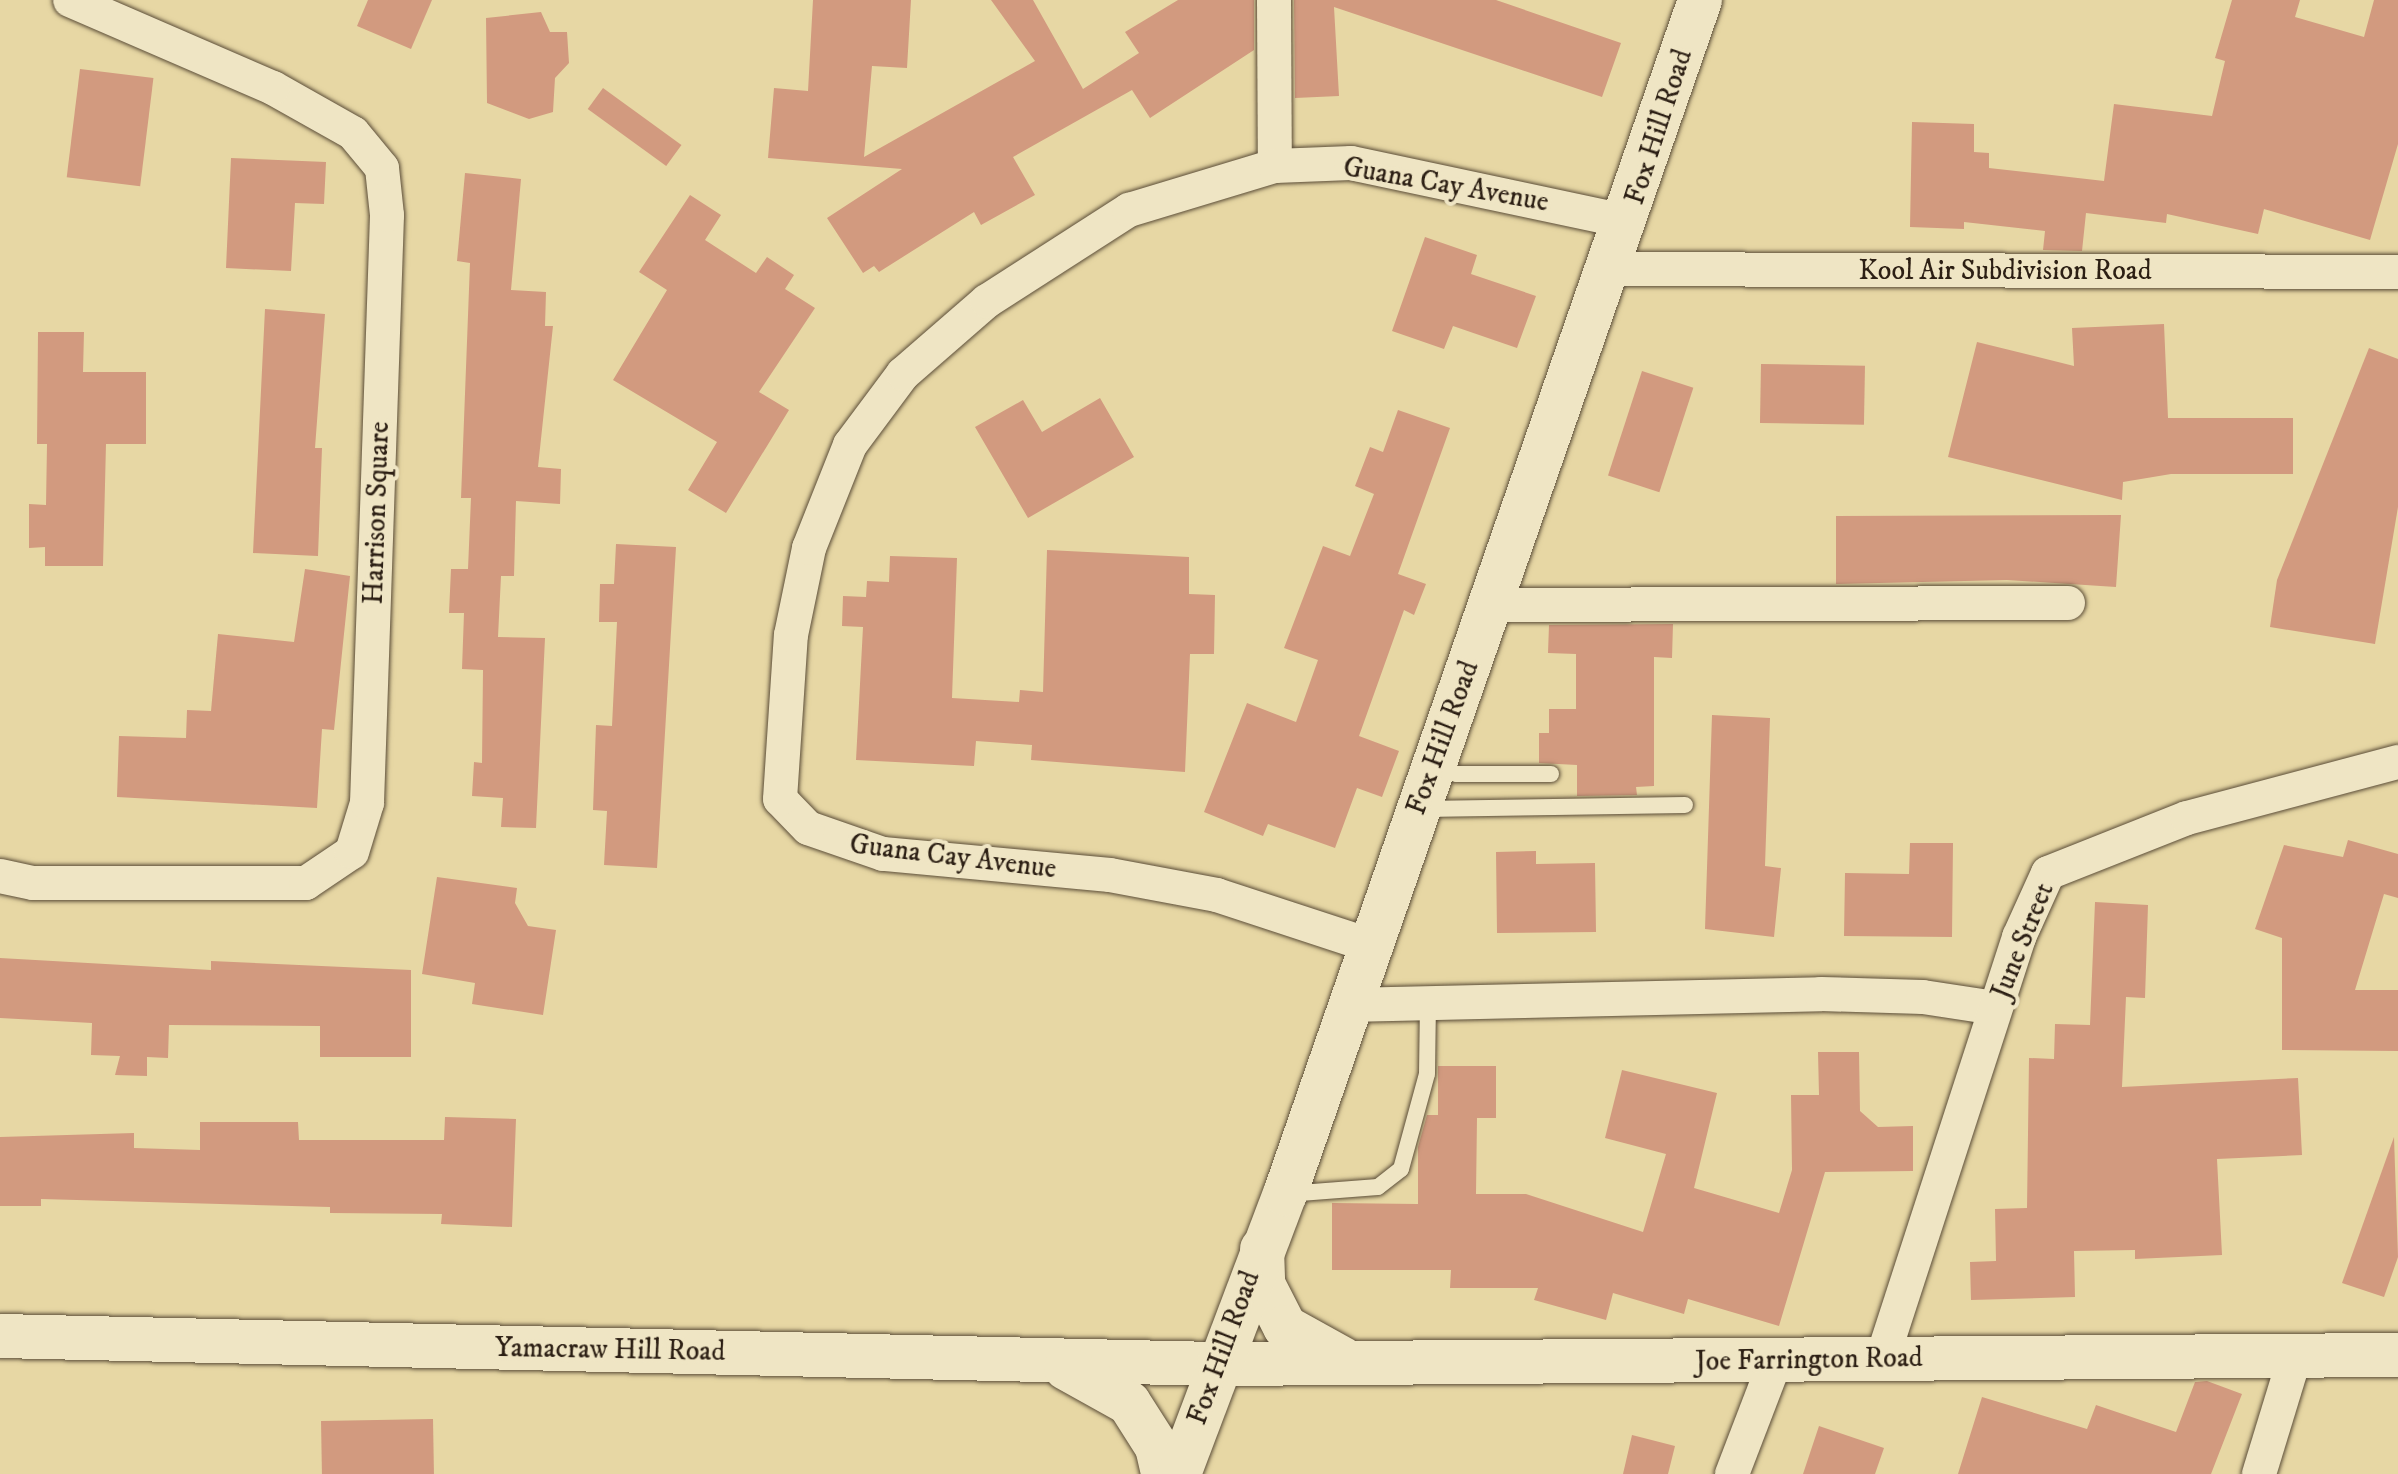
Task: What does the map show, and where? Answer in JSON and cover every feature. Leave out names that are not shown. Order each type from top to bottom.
[{"type":"main road","name":"Fox Hill Road","points":[[1179,1474],[1265,1235],[1285,1194],[1369,945],[1612,269],[1700,0]]},
{"type":"main road","points":[[1265,1235],[1260,1259],[1271,1307],[1305,1344],[1351,1360]]},
{"type":"main road","name":"Yamacraw Hill Road","points":[[0,1336],[1219,1364]]},
{"type":"main road","name":"Joe Farrington Road","points":[[1219,1364],[1351,1360],[1775,1362],[2398,1355]]},
{"type":"main road","points":[[1033,1361],[1085,1374],[1129,1403],[1151,1436],[1163,1474]]},
{"type":"street","name":"Harrison Square","points":[[0,876],[33,883],[306,883],[352,852],[367,803],[387,215],[382,168],[353,133],[273,88],[70,0]]},
{"type":"street","points":[[1274,0],[1275,166]]},
{"type":"street","name":"Guana Cay Avenue","points":[[1369,945],[1217,895],[843,844],[808,828],[780,799],[791,635],[809,548],[850,445],[903,374],[987,301],[1129,210],[1275,166],[1351,163],[1628,222]]},
{"type":"street","name":"Kool Air Subdivision Road","points":[[1612,269],[2398,272]]},
{"type":"street","points":[[1491,605],[2068,603]]},
{"type":"street","name":"June Street","points":[[1882,1359],[1995,1008],[2048,873],[2187,818],[2398,762]]},
{"type":"street","points":[[1348,1005],[1821,994],[1923,997],[1995,1008]]},
{"type":"street","points":[[2259,1474],[2295,1356]]},
{"type":"street","points":[[1732,1474],[1775,1362]]},
{"type":"lane","points":[[1433,767],[1457,774],[1551,774]]},
{"type":"lane","points":[[1418,809],[1685,805]]},
{"type":"lane","points":[[1285,1194],[1378,1187],[1401,1169],[1427,1074],[1428,1003]]},
{"type":"building","points":[[368,0],[432,0],[411,49],[357,26]]},
{"type":"building","points":[[813,0],[911,0],[907,68],[872,66],[864,157],[1035,61],[991,0],[1033,0],[1083,89],[1139,53],[1125,32],[1178,0],[1254,0],[1254,50],[1150,118],[1132,90],[1013,157],[1035,195],[981,225],[974,212],[879,272],[874,266],[863,273],[827,218],[902,169],[768,158],[774,88],[808,91]]},
{"type":"building","points":[[1294,0],[1496,0],[1621,43],[1602,97],[1334,7],[1339,96],[1295,98]]},
{"type":"building","points":[[2232,0],[2300,0],[2295,17],[2364,37],[2374,0],[2398,0],[2398,144],[2370,240],[2264,209],[2258,234],[2167,214],[2166,223],[2086,213],[2082,251],[2043,250],[2045,231],[1964,222],[1964,229],[1910,227],[1912,122],[1974,124],[1974,152],[1989,153],[1989,168],[2104,181],[2114,104],[2212,116],[2225,61],[2215,58]]},
{"type":"building","points":[[541,12],[550,32],[567,32],[569,63],[555,78],[553,112],[529,119],[487,103],[486,18]]},
{"type":"building","points":[[80,69],[153,78],[140,186],[67,177]]},
{"type":"building","points":[[603,88],[681,145],[666,166],[588,109]]},
{"type":"building","points":[[231,158],[326,162],[324,204],[295,203],[291,271],[226,268]]},
{"type":"building","points":[[465,173],[521,179],[511,290],[546,292],[545,326],[553,326],[538,467],[561,469],[560,504],[516,501],[514,576],[501,576],[498,637],[545,638],[536,828],[501,827],[503,798],[472,796],[474,762],[482,763],[483,670],[462,669],[464,613],[449,613],[451,569],[468,569],[471,498],[461,498],[470,263],[457,261]]},
{"type":"building","points":[[690,195],[721,215],[705,240],[756,273],[767,257],[794,275],[785,289],[815,308],[759,392],[789,410],[726,513],[688,490],[717,442],[613,380],[667,290],[639,272]]},
{"type":"building","points":[[1425,237],[1477,255],[1471,274],[1536,296],[1517,348],[1453,326],[1444,349],[1392,331]]},
{"type":"building","points":[[265,309],[325,314],[315,448],[322,448],[318,556],[253,553]]},
{"type":"building","points":[[2164,324],[2168,418],[2293,418],[2293,474],[2171,474],[2123,482],[2122,500],[1948,457],[1977,342],[2074,366],[2072,328]]},
{"type":"building","points":[[38,332],[84,332],[83,372],[146,372],[146,444],[106,444],[103,566],[45,566],[45,547],[29,548],[29,504],[46,505],[47,444],[37,444]]},
{"type":"building","points":[[2369,348],[2398,359],[2398,507],[2375,644],[2270,627],[2277,580]]},
{"type":"building","points":[[1761,364],[1865,366],[1864,425],[1760,423]]},
{"type":"building","points":[[1642,371],[1693,388],[1659,492],[1608,476]]},
{"type":"building","points":[[1100,398],[1134,457],[1028,518],[975,427],[1023,400],[1042,432]]},
{"type":"building","points":[[1398,410],[1450,428],[1398,574],[1426,584],[1414,615],[1404,610],[1359,736],[1399,751],[1382,797],[1357,788],[1335,848],[1268,824],[1263,836],[1204,812],[1247,703],[1296,722],[1318,660],[1284,648],[1323,546],[1350,556],[1374,494],[1355,486],[1370,447],[1383,452]]},
{"type":"building","points":[[2121,515],[2116,587],[2007,580],[1836,584],[1836,516]]},
{"type":"building","points":[[616,544],[676,547],[657,868],[604,865],[607,811],[593,810],[596,725],[612,726],[617,622],[599,622],[600,584],[614,584]]},
{"type":"building","points":[[1047,550],[1189,557],[1189,594],[1215,595],[1214,654],[1190,654],[1185,772],[1031,760],[1032,745],[976,741],[974,766],[856,760],[863,627],[842,626],[843,596],[866,597],[867,581],[889,582],[890,556],[957,558],[952,698],[1019,702],[1020,690],[1043,692]]},
{"type":"building","points":[[305,569],[350,576],[334,730],[322,729],[317,808],[117,797],[119,736],[186,738],[187,710],[211,711],[218,634],[294,642]]},
{"type":"building","points":[[1673,624],[1672,658],[1654,657],[1654,786],[1636,787],[1637,795],[1577,796],[1577,765],[1539,763],[1539,733],[1549,733],[1549,709],[1576,709],[1576,654],[1548,653],[1549,625]]},
{"type":"building","points":[[1712,715],[1770,718],[1765,866],[1781,868],[1774,937],[1705,929]]},
{"type":"building","points":[[2348,840],[2398,854],[2398,898],[2384,894],[2355,990],[2398,990],[2398,1051],[2282,1050],[2282,938],[2255,929],[2284,845],[2343,857]]},
{"type":"building","points":[[1910,843],[1953,843],[1952,937],[1844,936],[1845,873],[1909,874]]},
{"type":"building","points":[[1536,851],[1536,864],[1595,863],[1596,932],[1497,933],[1496,852]]},
{"type":"building","points":[[437,877],[517,888],[515,903],[528,926],[556,930],[543,1015],[472,1004],[475,983],[422,974]]},
{"type":"building","points":[[2095,902],[2148,905],[2145,998],[2126,997],[2122,1087],[2298,1078],[2302,1155],[2217,1159],[2222,1255],[2135,1259],[2135,1250],[2074,1251],[2075,1297],[1971,1300],[1970,1262],[1996,1261],[1995,1209],[2027,1208],[2029,1058],[2054,1059],[2055,1024],[2090,1025]]},
{"type":"building","points":[[0,958],[211,970],[211,961],[411,970],[411,1057],[320,1057],[320,1026],[169,1025],[168,1058],[147,1057],[147,1076],[115,1075],[120,1056],[91,1055],[92,1023],[0,1018]]},
{"type":"building","points":[[1818,1052],[1859,1052],[1860,1111],[1878,1127],[1913,1126],[1913,1171],[1825,1172],[1779,1326],[1688,1299],[1684,1314],[1613,1293],[1606,1320],[1534,1300],[1538,1288],[1450,1288],[1451,1270],[1332,1270],[1332,1203],[1418,1204],[1418,1147],[1427,1115],[1438,1115],[1438,1066],[1496,1066],[1496,1118],[1477,1118],[1476,1194],[1526,1194],[1643,1232],[1666,1154],[1605,1138],[1622,1070],[1717,1093],[1694,1188],[1779,1213],[1792,1170],[1791,1095],[1819,1095]]},
{"type":"building","points":[[445,1117],[516,1119],[512,1227],[441,1224],[442,1214],[330,1213],[330,1207],[41,1199],[41,1206],[0,1206],[0,1137],[134,1133],[134,1148],[200,1150],[200,1122],[298,1122],[299,1140],[444,1140]]},
{"type":"building","points":[[2394,1137],[2398,1257],[2384,1297],[2342,1283]]},
{"type":"building","points":[[2207,1381],[2242,1394],[2211,1474],[1958,1474],[1982,1397],[2087,1429],[2096,1405],[2176,1432],[2195,1382]]},
{"type":"building","points":[[433,1419],[434,1474],[322,1474],[321,1421]]},
{"type":"building","points":[[1819,1426],[1884,1448],[1875,1474],[1803,1474]]},
{"type":"building","points":[[1632,1435],[1675,1446],[1668,1474],[1623,1474]]}]
